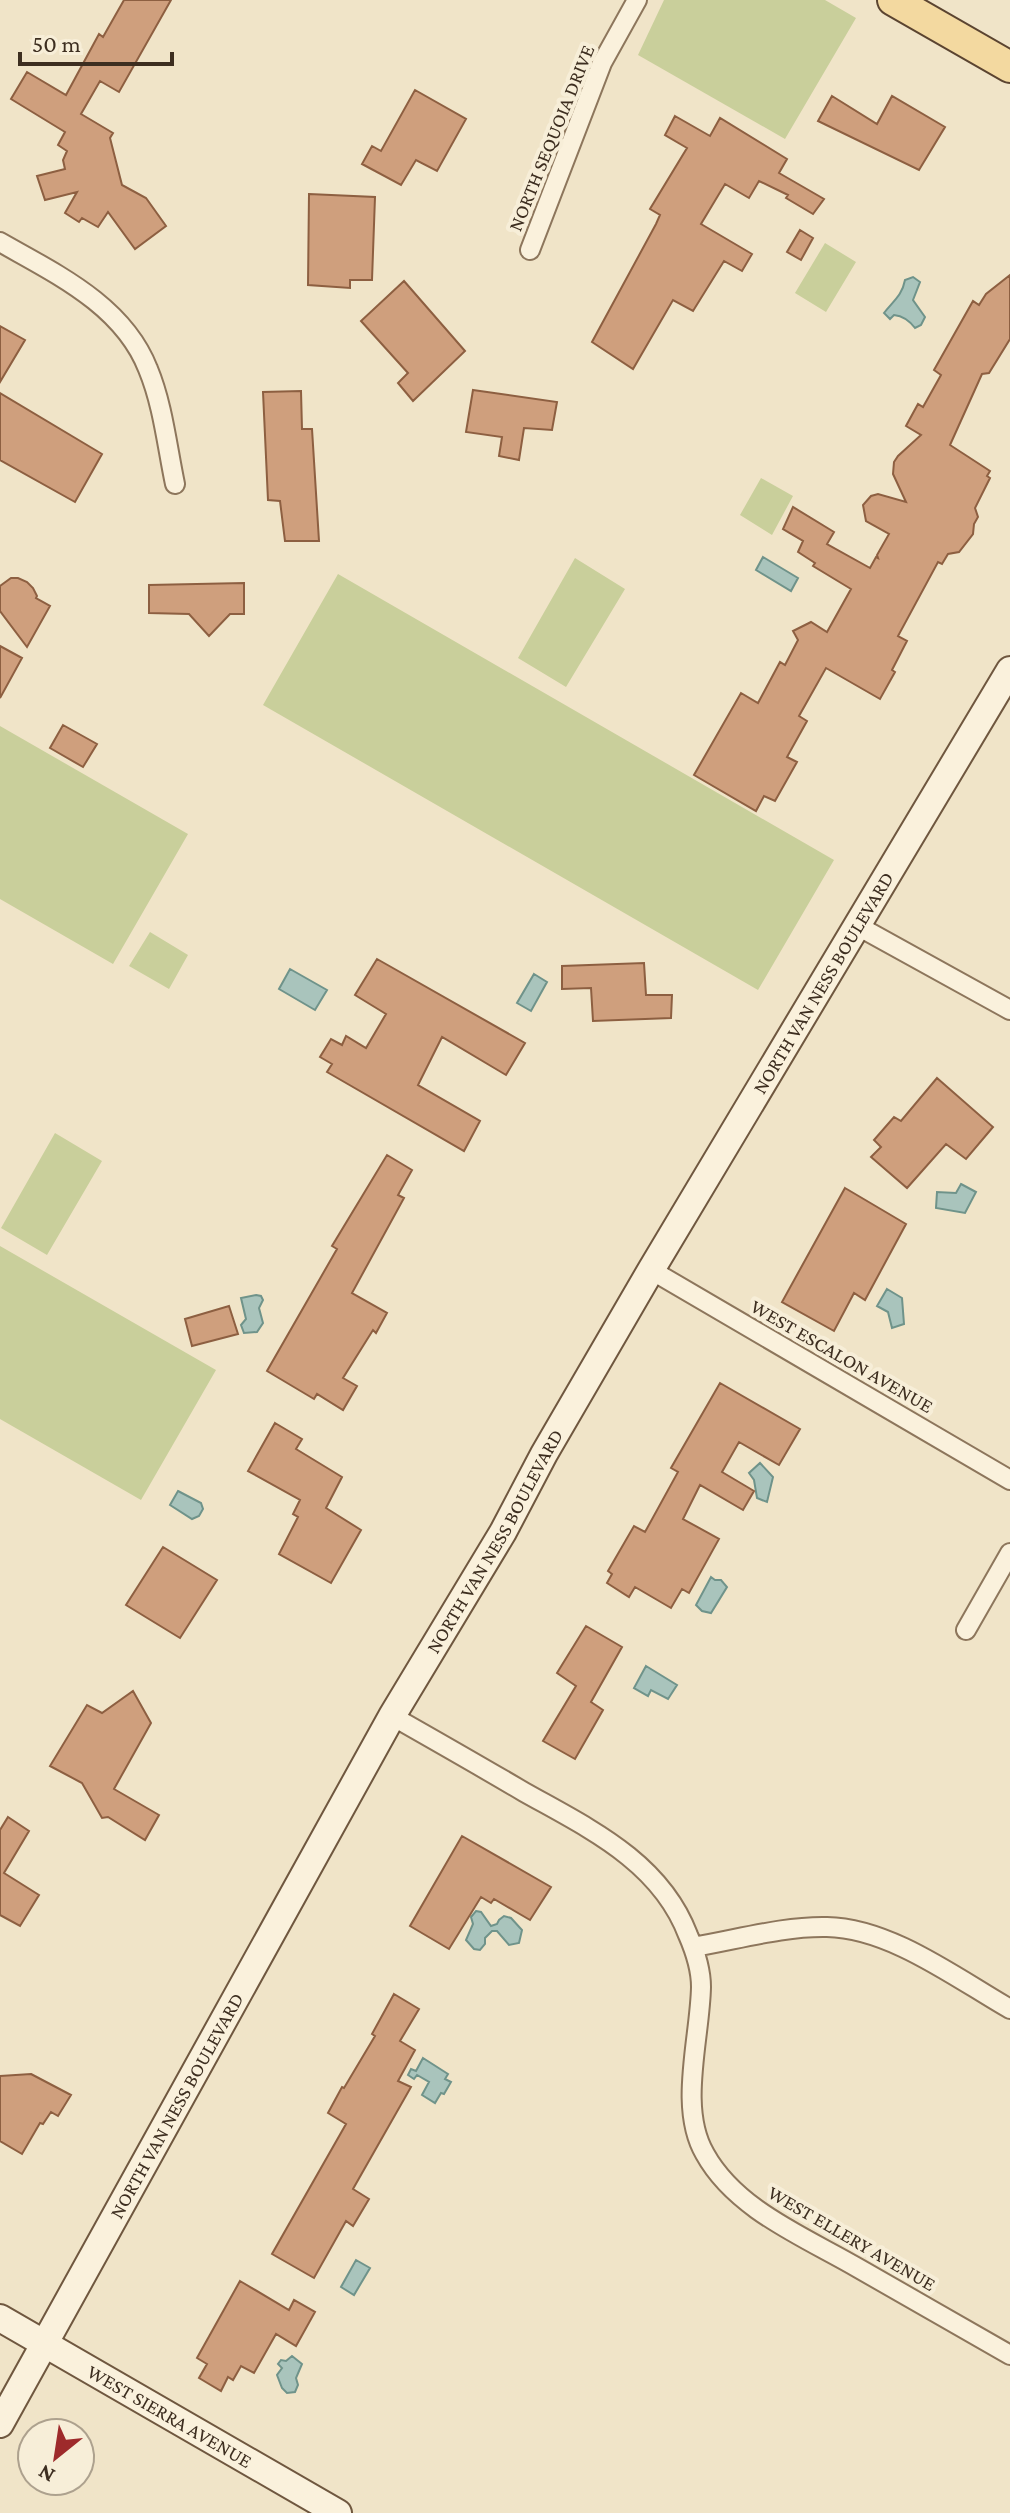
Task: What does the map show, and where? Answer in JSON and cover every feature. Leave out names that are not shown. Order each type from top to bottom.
[{"type":"main road","points":[[893,0],[1010,67]]},
{"type":"street","name":"NORTH SEQUOIA DRIVE","points":[[530,250],[602,63],[637,0]]},
{"type":"street","points":[[0,242],[93,298],[123,326],[148,367],[161,412],[175,484]]},
{"type":"street","name":"NORTH VAN NESS BOULEVARD","points":[[0,2424],[392,1716],[503,1532],[544,1454],[651,1270],[1010,670]]},
{"type":"street","points":[[856,925],[1010,1010]]},
{"type":"street","name":"WEST ESCALON AVENUE","points":[[651,1270],[1010,1480]]},
{"type":"street","points":[[966,1630],[1010,1553]]},
{"type":"street","name":"WEST ELLERY AVENUE","points":[[392,1716],[610,1841],[648,1872],[666,1895],[683,1921],[701,1979],[692,2110],[695,2132],[719,2175],[757,2209],[1010,2355]]},
{"type":"street","points":[[693,1947],[804,1928],[852,1930],[899,1945],[1010,2009]]},
{"type":"street","name":"WEST SIERRA AVENUE","points":[[0,2318],[338,2513]]},
{"type":"green space","points":[[664,0],[825,0],[856,18],[785,139],[638,55]]},
{"type":"green space","points":[[825,243],[856,262],[826,312],[795,293]]},
{"type":"green space","points":[[761,478],[793,496],[772,535],[740,515]]},
{"type":"green space","points":[[575,558],[625,589],[566,687],[518,658]]},
{"type":"green space","points":[[338,574],[834,860],[758,990],[263,705]]},
{"type":"green space","points":[[0,726],[188,834],[113,964],[0,899]]},
{"type":"green space","points":[[150,932],[188,955],[169,989],[129,966]]},
{"type":"green space","points":[[55,1133],[102,1161],[47,1255],[1,1228]]},
{"type":"green space","points":[[0,1246],[216,1370],[141,1500],[0,1419]]},
{"type":"water","points":[[913,277],[920,282],[913,300],[925,317],[921,325],[915,328],[903,317],[894,315],[890,319],[884,313],[899,294],[905,280]]},
{"type":"water","points":[[763,557],[798,578],[791,591],[756,570]]},
{"type":"water","points":[[290,969],[327,990],[315,1010],[279,989]]},
{"type":"water","points":[[534,974],[547,982],[531,1011],[517,1003]]},
{"type":"water","points":[[961,1184],[976,1192],[965,1213],[936,1208],[937,1192],[956,1193]]},
{"type":"water","points":[[887,1289],[902,1298],[904,1324],[892,1328],[888,1312],[877,1306]]},
{"type":"water","points":[[256,1295],[263,1300],[259,1308],[263,1323],[257,1332],[244,1333],[241,1325],[246,1319],[241,1298]]},
{"type":"water","points":[[760,1463],[773,1477],[767,1502],[757,1498],[754,1480],[749,1473]]},
{"type":"water","points":[[178,1491],[201,1503],[203,1509],[199,1516],[192,1519],[170,1505]]},
{"type":"water","points":[[711,1577],[721,1580],[727,1587],[711,1613],[702,1611],[696,1605]]},
{"type":"water","points":[[646,1666],[677,1685],[668,1699],[651,1690],[648,1696],[634,1688]]},
{"type":"water","points":[[476,1911],[481,1912],[491,1926],[504,1916],[511,1918],[522,1930],[519,1943],[509,1945],[497,1931],[492,1931],[480,1950],[474,1949],[466,1940],[473,1924],[471,1917]]},
{"type":"water","points":[[423,2058],[448,2074],[445,2079],[451,2082],[435,2103],[422,2095],[429,2082],[417,2075],[414,2079],[408,2075],[411,2069],[416,2071]]},
{"type":"water","points":[[356,2260],[370,2268],[354,2295],[341,2287]]},
{"type":"water","points":[[292,2356],[302,2364],[296,2378],[298,2385],[295,2392],[287,2393],[277,2375],[282,2368],[278,2364]]},
{"type":"building","points":[[124,0],[171,0],[119,92],[100,81],[81,114],[113,133],[110,138],[122,185],[146,198],[166,226],[135,249],[108,212],[98,227],[82,218],[79,222],[65,213],[77,192],[45,200],[37,176],[65,169],[63,160],[67,151],[58,145],[65,132],[11,99],[27,72],[66,95],[99,34],[103,37]]},
{"type":"building","points":[[415,90],[466,119],[437,171],[416,160],[401,185],[362,164],[372,146],[381,151]]},
{"type":"building","points":[[832,96],[877,124],[892,96],[945,127],[919,170],[818,121]]},
{"type":"building","points":[[675,116],[710,136],[720,118],[787,159],[779,173],[824,199],[813,214],[786,198],[788,195],[759,181],[749,198],[725,184],[701,224],[752,254],[742,271],[724,261],[693,311],[673,300],[633,369],[592,342],[660,215],[650,209],[687,148],[665,135]]},
{"type":"building","points":[[309,194],[375,197],[372,280],[350,280],[350,288],[308,285]]},
{"type":"building","points":[[800,230],[813,238],[801,260],[787,252]]},
{"type":"building","points":[[1010,275],[1010,339],[989,373],[982,374],[950,445],[990,471],[987,476],[990,478],[975,508],[978,517],[973,534],[959,552],[948,554],[942,564],[938,562],[898,636],[907,641],[880,699],[826,668],[799,716],[807,721],[787,757],[797,762],[775,801],[764,796],[756,811],[694,775],[741,693],[758,703],[780,662],[785,665],[798,640],[793,631],[811,622],[827,632],[851,589],[813,566],[815,563],[798,552],[803,541],[783,529],[793,507],[834,532],[827,544],[870,568],[889,534],[866,521],[863,505],[871,496],[878,494],[906,502],[893,474],[894,462],[921,435],[906,426],[918,404],[923,407],[941,375],[934,370],[973,301],[979,305],[986,294]]},
{"type":"building","points":[[404,281],[465,351],[413,401],[398,383],[408,373],[361,321]]},
{"type":"building","points":[[0,326],[25,340],[0,382]]},
{"type":"building","points":[[473,390],[557,402],[552,430],[524,428],[519,460],[499,456],[502,437],[466,432]]},
{"type":"building","points":[[301,391],[302,429],[312,429],[319,541],[285,541],[280,501],[268,500],[263,392]]},
{"type":"building","points":[[0,393],[102,454],[75,502],[0,460]]},
{"type":"building","points":[[11,578],[27,582],[36,598],[50,606],[27,647],[0,611],[0,586]]},
{"type":"building","points":[[244,583],[244,614],[230,614],[209,636],[189,614],[149,613],[149,585]]},
{"type":"building","points":[[0,646],[22,658],[0,698]]},
{"type":"building","points":[[63,725],[97,744],[83,767],[50,748]]},
{"type":"building","points":[[377,959],[525,1043],[506,1075],[442,1037],[418,1085],[480,1121],[464,1151],[327,1072],[332,1064],[320,1057],[331,1039],[342,1045],[346,1036],[366,1048],[386,1014],[355,995]]},
{"type":"building","points":[[644,963],[646,995],[672,995],[671,1018],[593,1021],[591,988],[562,989],[562,966]]},
{"type":"building","points":[[937,1078],[993,1127],[966,1159],[946,1144],[907,1188],[871,1157],[881,1147],[874,1140],[894,1117],[901,1121]]},
{"type":"building","points":[[387,1155],[412,1170],[398,1195],[404,1198],[352,1293],[387,1313],[343,1378],[357,1386],[343,1410],[317,1394],[314,1399],[267,1371],[337,1249],[332,1246]]},
{"type":"building","points":[[845,1188],[906,1224],[865,1300],[854,1293],[834,1331],[782,1302]]},
{"type":"building","points":[[229,1306],[238,1334],[192,1346],[185,1319]]},
{"type":"building","points":[[720,1383],[800,1429],[779,1465],[739,1442],[722,1472],[754,1491],[743,1510],[700,1485],[683,1519],[719,1539],[689,1593],[682,1589],[671,1608],[635,1587],[629,1597],[607,1583],[612,1574],[608,1571],[634,1526],[645,1532],[678,1472],[671,1468]]},
{"type":"building","points":[[275,1423],[302,1439],[296,1449],[342,1477],[326,1508],[361,1530],[331,1583],[279,1554],[298,1517],[293,1514],[300,1500],[248,1471]]},
{"type":"building","points":[[163,1547],[217,1580],[180,1638],[126,1605]]},
{"type":"building","points":[[586,1626],[622,1647],[591,1702],[603,1710],[575,1759],[543,1741],[576,1686],[557,1673]]},
{"type":"building","points":[[133,1691],[151,1723],[114,1789],[159,1815],[145,1840],[108,1817],[102,1818],[82,1783],[50,1766],[87,1705],[102,1713]]},
{"type":"building","points":[[8,1817],[29,1831],[4,1873],[39,1895],[20,1926],[0,1915],[0,1830]]},
{"type":"building","points":[[462,1836],[551,1887],[530,1920],[494,1899],[491,1903],[481,1897],[449,1949],[410,1926]]},
{"type":"building","points":[[394,1994],[419,2009],[400,2041],[415,2050],[398,2081],[411,2087],[353,2189],[369,2199],[353,2226],[346,2221],[314,2278],[272,2254],[346,2124],[328,2113],[375,2036],[372,2034]]},
{"type":"building","points":[[31,2074],[71,2095],[58,2116],[51,2112],[43,2124],[40,2123],[22,2154],[0,2141],[0,2076]]},
{"type":"building","points":[[240,2281],[289,2310],[294,2300],[315,2312],[296,2346],[276,2334],[254,2373],[241,2366],[233,2380],[228,2377],[221,2391],[199,2378],[207,2364],[197,2358]]}]
